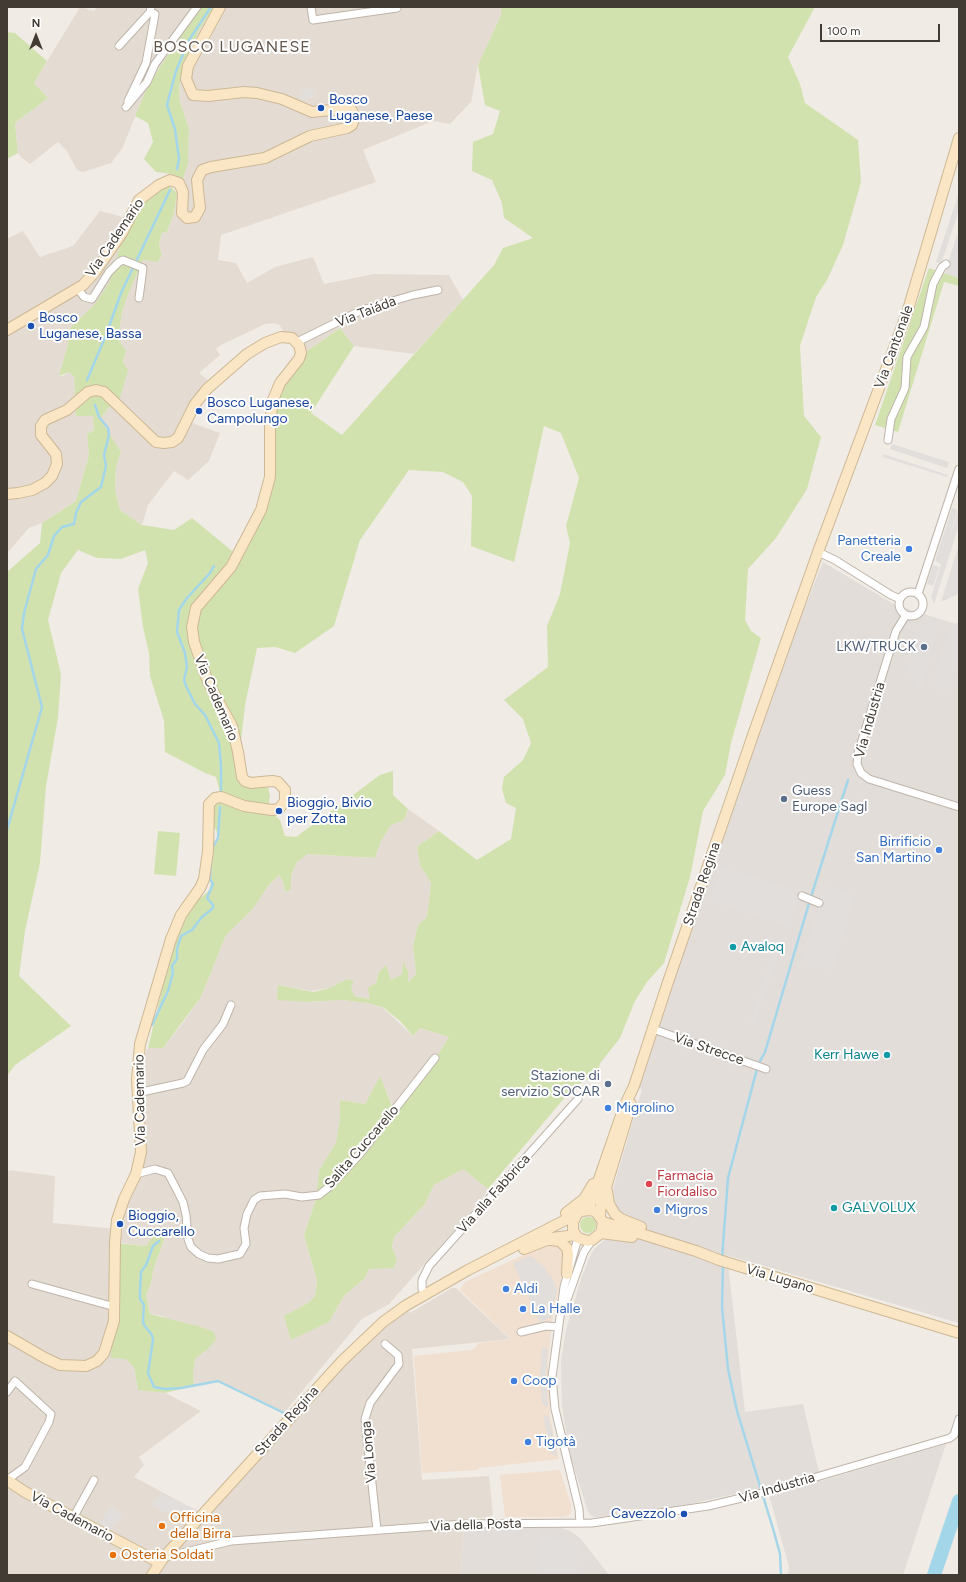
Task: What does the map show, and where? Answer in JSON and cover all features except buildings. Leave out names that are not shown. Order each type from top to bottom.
[{"type":"main road","name":"Via Cademario","points":[[7,330],[78,289],[95,272],[126,226],[139,200],[158,184],[170,180],[179,184],[183,192],[181,207],[182,213],[187,218],[195,217],[200,208],[197,180],[202,170],[211,167],[265,158],[306,137],[348,128],[354,122],[354,113],[350,108],[312,112],[282,99],[257,93],[244,92],[208,96],[193,95],[186,79],[188,66],[220,7]]},
{"type":"main road","name":"Via Cantonale","points":[[818,552],[907,313],[959,138]]},
{"type":"main road","points":[[7,494],[32,490],[46,483],[52,476],[57,464],[56,454],[41,435],[41,426],[45,420],[67,410],[88,392],[96,390],[104,392],[156,442],[164,444],[172,442],[178,438],[195,404],[207,389],[247,354],[265,343],[281,337],[290,337],[297,342]]},
{"type":"main road","name":"Via Cademario","points":[[7,1336],[60,1365],[76,1366],[93,1364],[101,1358],[107,1348],[114,1321],[117,1225],[124,1199],[136,1174],[141,1143],[137,1093],[140,1044],[166,951],[178,922],[200,888],[204,878],[209,834],[208,808],[215,798],[221,797],[244,806],[272,810],[281,807],[286,798],[285,790],[278,782],[272,781],[251,783],[245,781],[242,776],[232,726],[205,676],[194,642],[192,627],[196,608],[231,567],[261,510],[270,477],[270,424],[273,400],[280,383],[300,356],[300,347],[297,342]]},
{"type":"main road","name":"Strada Regina","points":[[152,1575],[162,1560],[367,1336],[395,1312],[468,1270],[588,1207],[592,1202],[624,1107],[634,1086],[727,808],[818,552]]},
{"type":"main road","points":[[601,1233],[600,1209],[630,1110],[634,1086]]},
{"type":"main road","points":[[468,1270],[488,1254],[555,1220],[580,1203],[591,1188],[613,1139]]},
{"type":"main road","points":[[608,1182],[607,1194],[609,1204],[618,1217],[684,1243],[694,1250]]},
{"type":"main road","points":[[601,1219],[592,1210],[579,1212],[572,1222],[572,1227],[577,1237],[592,1240],[601,1233],[623,1234],[692,1254],[723,1261]]},
{"type":"main road","name":"Via Lugano","points":[[601,1219],[723,1261],[959,1333]]},
{"type":"main road","name":"Strada Regina","points":[[440,1286],[470,1275],[542,1241],[561,1236],[577,1237]]},
{"type":"main road","points":[[542,1241],[556,1240],[565,1245],[568,1254],[567,1274]]},
{"type":"main road","name":"Via Cademario","points":[[7,1480],[18,1489],[73,1518],[162,1560]]},
{"type":"street","points":[[119,46],[151,9],[155,14],[146,63],[133,89],[126,108],[146,82],[156,64],[196,7]]},
{"type":"street","points":[[311,7],[313,20],[397,8]]},
{"type":"street","points":[[78,289],[84,296],[92,299],[109,272],[118,262],[123,260],[142,267],[144,272],[139,298]]},
{"type":"street","points":[[888,440],[891,419],[905,388],[907,357],[924,328],[933,284],[946,264]]},
{"type":"street","name":"Via Taiáda","points":[[297,342],[362,310],[413,295],[438,290]]},
{"type":"street","points":[[918,594],[959,469]]},
{"type":"street","points":[[818,552],[835,560],[891,595],[900,599]]},
{"type":"street","points":[[910,592],[918,594],[922,601],[922,609],[917,615],[906,615],[900,610],[900,599],[910,592]]},
{"type":"street","name":"Via Industria","points":[[906,615],[896,631],[858,753],[857,764],[861,772],[869,779],[959,807]]},
{"type":"street","points":[[803,897],[817,902]]},
{"type":"street","points":[[137,1093],[183,1083],[186,1081],[203,1050],[223,1024],[231,1005]]},
{"type":"street","name":"Via Strecce","points":[[652,1029],[766,1068]]},
{"type":"street","name":"Salita Cuccarello","points":[[136,1174],[155,1169],[168,1173],[183,1202],[186,1215],[188,1239],[191,1247],[199,1254],[208,1258],[218,1258],[240,1254],[246,1244],[244,1228],[247,1214],[254,1200],[260,1196],[285,1194],[302,1197],[319,1195],[329,1187],[359,1155],[435,1058]]},
{"type":"street","name":"Via alla Fabbrica","points":[[425,1294],[422,1289],[422,1280],[429,1266],[578,1099]]},
{"type":"street","points":[[577,1237],[567,1274],[558,1327],[552,1377],[555,1409],[566,1460],[579,1509],[580,1523]]},
{"type":"street","points":[[560,1318],[584,1252],[592,1240]]},
{"type":"street","points":[[32,1284],[115,1307]]},
{"type":"street","points":[[521,1332],[546,1326],[558,1327]]},
{"type":"street","name":"Via Longa","points":[[377,1530],[365,1419],[370,1403],[399,1364],[398,1355],[385,1344]]},
{"type":"street","points":[[7,1392],[14,1381],[51,1414],[49,1422],[25,1467],[7,1480]]},
{"type":"street","name":"Via Industria","points":[[580,1523],[665,1513],[708,1506],[758,1494],[950,1438],[954,1435],[959,1419]]},
{"type":"street","points":[[73,1518],[94,1480]]},
{"type":"street","name":"Via della Posta","points":[[162,1560],[178,1554],[231,1541],[499,1522],[580,1523]]},
{"type":"shaded area","points":[[80,7],[94,11],[97,7],[200,7],[148,85],[122,149],[111,163],[83,172],[77,170],[67,151],[58,142],[30,164],[18,153],[15,123],[48,98],[34,83]]},
{"type":"shaded area","points":[[214,7],[501,7],[501,15],[478,65],[471,102],[450,124],[433,121],[363,150],[376,182],[221,235],[218,260],[236,263],[247,283],[275,267],[313,257],[324,284],[374,274],[449,275],[463,300],[414,354],[354,346],[340,328],[300,356],[301,353],[285,336],[283,330],[279,325],[274,323],[265,324],[219,346],[216,349],[220,355],[199,373],[212,383],[187,421],[220,433],[209,461],[188,480],[174,471],[148,505],[142,525],[120,510],[115,490],[116,467],[121,452],[100,419],[114,401],[126,351],[118,339],[122,312],[127,297],[143,260],[158,262],[162,256],[159,244],[162,233],[167,232],[174,213],[177,193],[188,163],[189,129],[179,99],[180,80],[198,32]]},
{"type":"shaded area","points":[[301,89],[315,89],[315,97],[301,100]]},
{"type":"shaded area","points":[[959,192],[959,210],[941,264],[936,262]]},
{"type":"shaded area","points":[[100,211],[134,220],[111,272],[109,283],[95,304],[70,328],[68,344],[59,376],[63,376],[69,372],[74,378],[76,416],[93,416],[94,430],[87,434],[89,455],[76,501],[42,523],[29,528],[7,553],[7,239],[23,231],[40,257],[73,246]]},
{"type":"shaded area","points":[[957,235],[959,236],[959,278],[945,273]]},
{"type":"shaded area","points":[[892,444],[949,462],[947,468],[890,449]]},
{"type":"shaded area","points":[[883,454],[948,475],[947,477],[883,457]]},
{"type":"shaded area","points":[[952,508],[957,510],[949,538],[958,510],[959,525],[934,604],[931,597],[941,564],[935,561]]},
{"type":"shaded area","points":[[959,544],[959,591],[958,594],[941,602]]},
{"type":"shaded area","points":[[823,562],[895,605],[959,625],[959,1323],[727,1255],[745,1412],[803,1404],[821,1481],[946,1444],[903,1575],[788,1575],[789,1567],[767,1487],[671,1508],[632,1514],[592,1516],[588,1512],[570,1454],[562,1407],[561,1361],[566,1330],[581,1279],[591,1254],[595,1248],[605,1240],[616,1207],[613,1189],[642,1089],[634,1086],[753,735]]},
{"type":"shaded area","points":[[933,565],[939,567],[933,586],[927,584]]},
{"type":"shaded area","name":"LKW/TRUCK","points":[[933,618],[939,629],[920,693],[907,671],[920,625]]},
{"type":"shaded area","name":"LKW/TRUCK","points":[[959,622],[959,658],[951,686],[945,691],[940,692],[933,680],[949,627]]},
{"type":"shaded area","points":[[408,809],[439,831],[417,847],[420,865],[431,883],[427,917],[418,925],[413,946],[416,974],[408,982],[403,962],[402,974],[391,980],[386,965],[379,972],[371,999],[354,996],[348,979],[330,988],[310,991],[278,985],[307,1002],[341,1000],[368,1003],[383,1008],[413,1036],[420,1028],[449,1037],[429,1069],[395,1111],[380,1077],[365,1104],[340,1100],[340,1118],[336,1143],[319,1170],[316,1199],[304,1235],[317,1281],[315,1296],[308,1303],[284,1316],[329,1322],[344,1296],[365,1278],[369,1269],[397,1259],[392,1247],[394,1237],[425,1204],[434,1185],[463,1169],[488,1189],[482,1199],[389,1304],[362,1319],[284,1413],[218,1381],[194,1386],[193,1374],[195,1359],[210,1347],[162,1316],[150,1314],[146,1295],[165,1237],[147,1246],[121,1243],[125,1215],[146,1148],[138,1087],[141,1063],[148,1048],[163,1048],[182,1024],[201,997],[226,935],[252,910],[268,886],[279,875],[283,882],[285,892],[291,890],[291,875],[297,862],[308,854],[375,858],[381,841],[391,825],[404,820]]},
{"type":"shaded area","points":[[721,866],[789,888],[798,898],[789,926],[709,900]]},
{"type":"shaded area","points":[[824,885],[855,895],[833,972],[802,963]]},
{"type":"shaded area","points":[[787,937],[786,941],[783,942],[755,1023],[749,1024],[776,941],[779,941],[780,938]]},
{"type":"shaded area","points":[[9,1170],[55,1176],[53,1223],[116,1229],[112,1358],[126,1358],[134,1367],[138,1390],[165,1393],[201,1411],[139,1457],[144,1465],[134,1477],[203,1514],[342,1361],[405,1306],[410,1313],[452,1288],[456,1288],[510,1339],[412,1349],[422,1480],[489,1476],[493,1515],[490,1517],[464,1519],[461,1575],[7,1575],[7,1175]]},
{"type":"shaded area","points":[[547,1244],[557,1244],[563,1249],[566,1258],[552,1321],[548,1362],[550,1416],[559,1459],[478,1468],[478,1470],[422,1473],[414,1356],[472,1350],[479,1343],[511,1339],[460,1290],[465,1282]]},
{"type":"shaded area","points":[[531,1256],[545,1268],[548,1274],[550,1274],[557,1289],[555,1300],[552,1302],[554,1306],[548,1309],[552,1317],[540,1322],[513,1263]]},
{"type":"shaded area","points":[[542,1347],[548,1349],[546,1375],[548,1407],[542,1404],[540,1374]]},
{"type":"shaded area","points":[[543,1415],[549,1417],[557,1456],[551,1454]]},
{"type":"shaded area","points":[[560,1470],[571,1505],[571,1513],[569,1515],[564,1517],[505,1517],[500,1475]]},
{"type":"shaded area","points":[[160,1493],[197,1510],[187,1524],[152,1505]]},
{"type":"shaded area","points":[[111,1507],[123,1514],[109,1532],[98,1525]]},
{"type":"shaded area","points":[[464,1524],[562,1528],[570,1531],[580,1538],[609,1575],[461,1575]]},
{"type":"shaded area","points":[[540,1537],[578,1541],[577,1575],[538,1575]]},
{"type":"green space","points":[[200,7],[214,7],[198,32],[180,80],[179,99],[189,129],[188,163],[183,179],[172,174],[156,172],[144,159],[153,142],[148,123],[135,116],[148,85]]},
{"type":"green space","points":[[501,7],[815,7],[788,57],[800,84],[805,103],[858,140],[861,182],[843,245],[827,280],[816,297],[800,346],[804,416],[821,437],[807,489],[776,538],[748,569],[745,620],[751,631],[761,638],[731,743],[725,775],[703,811],[690,877],[664,963],[647,982],[635,1001],[620,1038],[601,1062],[595,1076],[577,1085],[566,1096],[488,1189],[463,1169],[434,1185],[425,1204],[394,1237],[392,1247],[397,1259],[394,1268],[369,1269],[365,1278],[344,1296],[329,1322],[291,1340],[284,1316],[308,1303],[315,1296],[317,1281],[304,1235],[316,1199],[319,1170],[336,1143],[340,1118],[340,1100],[365,1104],[380,1076],[394,1111],[429,1069],[449,1037],[420,1028],[413,1036],[400,1021],[384,1008],[368,1003],[341,1000],[307,1002],[277,1000],[278,985],[313,992],[330,988],[347,979],[354,981],[351,986],[354,996],[370,999],[368,988],[376,983],[379,972],[386,965],[391,980],[402,974],[403,961],[408,972],[408,982],[416,974],[413,946],[418,925],[427,917],[431,883],[420,865],[417,847],[439,831],[477,860],[511,839],[516,808],[506,803],[502,789],[504,777],[523,760],[531,743],[523,719],[504,700],[548,667],[547,626],[560,594],[570,543],[566,526],[579,478],[561,433],[544,426],[514,562],[471,546],[472,496],[463,482],[443,472],[409,470],[360,540],[334,626],[295,653],[275,647],[257,648],[245,705],[239,759],[242,777],[266,781],[270,795],[268,810],[280,820],[285,836],[296,837],[380,775],[393,771],[393,795],[408,809],[404,820],[391,825],[381,841],[375,858],[308,854],[297,862],[291,875],[291,890],[285,892],[283,882],[279,875],[268,886],[252,910],[226,935],[201,997],[163,1048],[148,1048],[171,952],[192,905],[210,890],[214,846],[220,837],[209,818],[208,812],[221,797],[216,777],[205,773],[165,752],[164,721],[150,676],[149,653],[143,627],[138,589],[148,563],[145,550],[121,559],[97,558],[78,550],[61,573],[48,620],[61,674],[58,718],[46,786],[40,863],[25,931],[19,976],[71,1026],[15,1065],[7,1076],[7,572],[40,543],[42,523],[76,501],[89,455],[87,434],[94,430],[93,416],[76,416],[74,377],[69,372],[59,376],[68,344],[70,328],[95,304],[109,283],[122,240],[140,207],[153,194],[163,187],[171,187],[177,193],[174,213],[167,232],[162,233],[159,244],[162,255],[158,262],[143,260],[127,297],[122,312],[118,339],[126,351],[123,362],[128,370],[118,405],[114,401],[100,419],[121,452],[116,467],[115,490],[120,510],[142,525],[174,530],[192,518],[237,555],[265,499],[271,406],[300,356],[340,328],[354,346],[311,413],[342,435],[494,265],[503,248],[533,238],[504,218],[502,203],[492,180],[472,171],[473,142],[493,134],[500,111],[485,105],[478,65],[501,15]]},
{"type":"green space","points":[[7,32],[15,33],[47,61],[34,83],[48,98],[15,123],[18,153],[7,159]]},
{"type":"green space","points":[[929,268],[959,278],[959,286],[944,282],[898,432],[875,425]]},
{"type":"green space","points":[[158,831],[180,833],[176,876],[154,874]]},
{"type":"green space","points":[[588,1217],[594,1219],[596,1225],[594,1231],[588,1233],[582,1231],[580,1225],[582,1219]]},
{"type":"green space","points":[[156,1233],[165,1237],[146,1295],[150,1314],[201,1327],[214,1332],[216,1339],[210,1347],[195,1359],[193,1374],[194,1386],[165,1393],[138,1390],[134,1367],[126,1359],[111,1358],[115,1243],[146,1246]]},
{"type":"waterway","points":[[177,169],[179,159],[175,129],[167,105],[176,71],[189,40],[211,7]]},
{"type":"waterway","points":[[87,380],[106,335],[121,293],[170,190]]},
{"type":"waterway","points":[[7,830],[42,707],[22,629],[24,613],[36,569],[48,555],[54,536],[62,527],[74,524],[76,513],[81,502],[101,487],[106,466],[104,455],[109,435],[108,428],[99,417],[95,405]]},
{"type":"waterway","points":[[214,566],[210,573],[187,598],[179,610],[177,632],[185,653],[187,667],[184,680],[186,686],[195,704],[205,715],[219,743],[221,792]]},
{"type":"waterway","points":[[759,1063],[765,1052],[810,900],[848,780]]},
{"type":"waterway","points":[[213,847],[218,838],[220,807]]},
{"type":"waterway","points":[[152,1025],[168,991],[173,973],[172,966],[177,959],[177,949],[181,936],[192,930],[201,918],[213,908],[213,905],[207,898],[213,884],[210,879],[211,862]]},
{"type":"waterway","points":[[722,1258],[728,1178],[757,1069]]},
{"type":"waterway","points":[[159,1241],[153,1246],[146,1265],[141,1272],[140,1290],[140,1299],[144,1305],[144,1325],[152,1335],[153,1340],[148,1373],[154,1387],[165,1389],[181,1388],[218,1381],[284,1413]]},
{"type":"waterway","points":[[723,1263],[722,1307],[728,1369],[737,1411],[780,1554],[781,1575]]},
{"type":"waterway","points":[[934,1575],[959,1501]]},
{"type":"place","name":"Bosco Luganese, Paese","points":[[321,108]]},
{"type":"place","name":"Bosco Luganese, Bassa","points":[[31,326]]},
{"type":"place","name":"Bosco Luganese, Campolungo","points":[[199,411]]},
{"type":"place","name":"Panetteria Creale","points":[[909,549]]},
{"type":"place","name":"LKW/TRUCK","points":[[924,647]]},
{"type":"place","name":"Guess Europe Sagl","points":[[784,799]]},
{"type":"place","name":"Bioggio, Bivio per Zotta","points":[[279,811]]},
{"type":"place","name":"Birrificio San Martino","points":[[939,850]]},
{"type":"place","name":"Avaloq","points":[[733,947]]},
{"type":"place","name":"Kerr Hawe","points":[[887,1055]]},
{"type":"place","name":"Stazione di servizio SOCAR","points":[[608,1084]]},
{"type":"place","name":"Migrolino","points":[[608,1108]]},
{"type":"place","name":"Farmacia Fiordaliso","points":[[649,1184]]},
{"type":"place","name":"GALVOLUX","points":[[834,1208]]},
{"type":"place","name":"Migros","points":[[657,1210]]},
{"type":"place","name":"Bioggio, Cuccarello","points":[[120,1224]]},
{"type":"place","name":"Aldi","points":[[506,1289]]},
{"type":"place","name":"La Halle","points":[[523,1309]]},
{"type":"place","name":"Coop","points":[[514,1381]]},
{"type":"place","name":"Tigotà","points":[[528,1442]]},
{"type":"place","name":"Cavezzolo","points":[[684,1514]]},
{"type":"place","name":"Officina della Birra","points":[[162,1526]]},
{"type":"place","name":"Osteria Soldati","points":[[113,1555]]},
{"type":"district","name":"BOSCO LUGANESE","points":[[232,47]]}]
